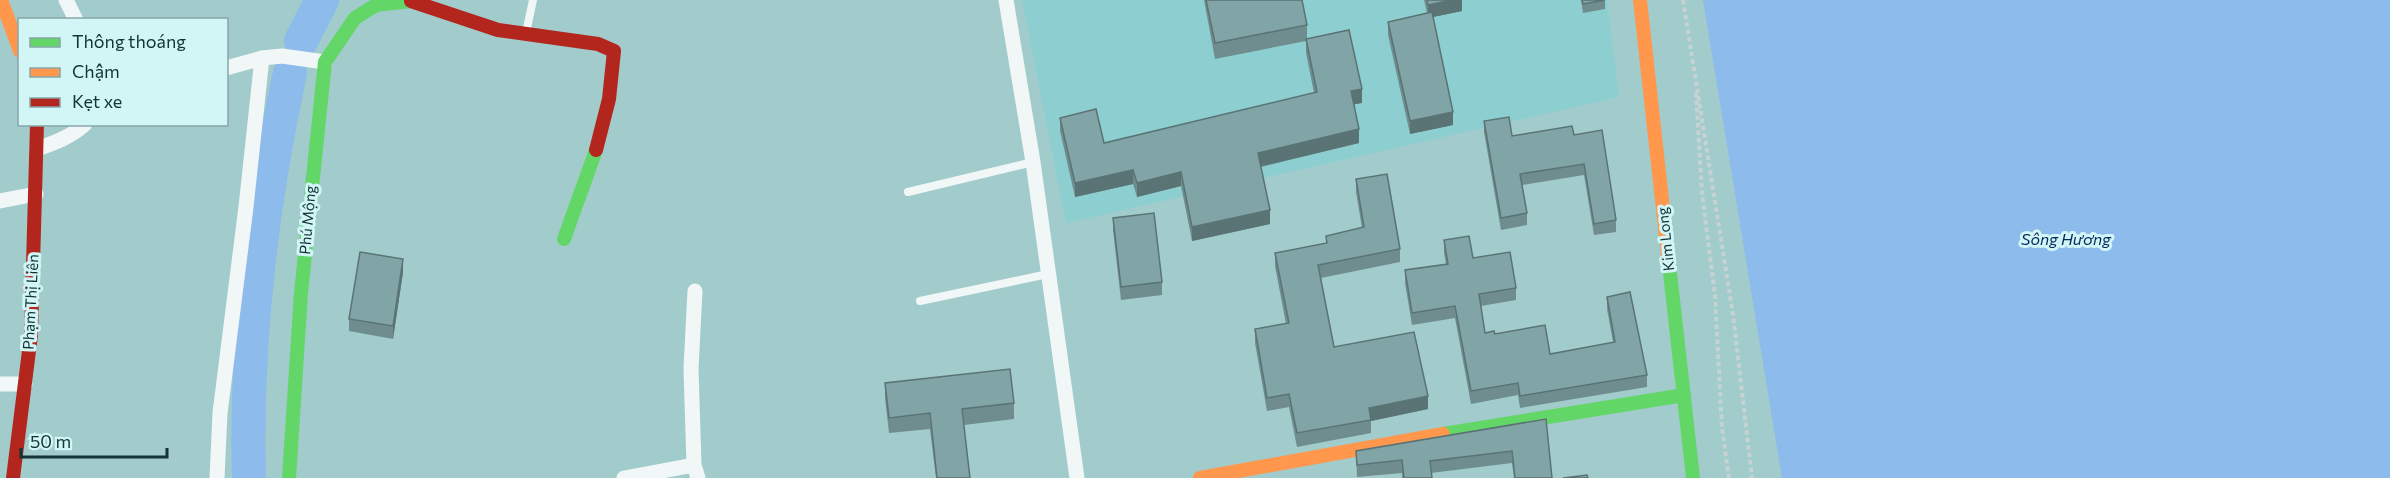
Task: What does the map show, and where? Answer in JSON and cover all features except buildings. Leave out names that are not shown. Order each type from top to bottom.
[{"type":"street","points":[[1,0],[18,46]]},
{"type":"street","points":[[1006,0],[1033,162],[1077,478]]},
{"type":"street","name":"Kim Long","points":[[1640,0],[1693,478]]},
{"type":"street","points":[[67,1],[75,18]]},
{"type":"street","points":[[228,67],[262,58],[282,56],[325,62],[355,18],[376,5],[411,1],[498,30],[598,44],[614,51],[614,64],[601,136],[564,239]]},
{"type":"street","points":[[217,478],[220,413],[262,58]]},
{"type":"street","name":"Phú Mộng","points":[[289,478],[301,293],[325,62]]},
{"type":"street","name":"Phạm Thị Liên","points":[[13,478],[31,335],[37,126]]},
{"type":"street","points":[[37,149],[58,142],[77,132],[83,126]]},
{"type":"street","points":[[0,201],[36,194]]},
{"type":"street","points":[[624,478],[696,472],[691,369],[695,291]]},
{"type":"street","points":[[0,384],[25,384]]},
{"type":"street","points":[[1200,478],[1684,394]]},
{"type":"lane","points":[[526,34],[533,0]]},
{"type":"lane","points":[[908,192],[1033,162]]},
{"type":"lane","points":[[920,301],[1048,274]]},
{"type":"path","points":[[1683,0],[1733,315],[1752,478]]},
{"type":"path","points":[[1695,72],[1702,193],[1715,296],[1722,428],[1729,478]]},
{"type":"shaded area","points":[[1022,0],[1607,0],[1619,97],[1066,223]]},
{"type":"water","name":"Sông Hương","points":[[1703,0],[2390,0],[2390,478],[1782,478]]},
{"type":"waterway","points":[[301,41],[322,0]]},
{"type":"waterway","points":[[249,478],[250,376],[258,274],[271,172],[290,73]]},
{"type":"traffic: fast","points":[[289,478],[301,293],[325,62],[355,18],[376,5],[411,1]]},
{"type":"traffic: fast","points":[[564,239],[596,150]]},
{"type":"traffic: fast","points":[[1669,264],[1693,478]]},
{"type":"traffic: fast","points":[[1443,434],[1684,395]]},
{"type":"traffic: slow","points":[[1,0],[18,46]]},
{"type":"traffic: slow","points":[[1640,0],[1669,264]]},
{"type":"traffic: slow","points":[[1200,478],[1443,434]]},
{"type":"traffic: jam","points":[[411,1],[498,30],[598,44],[614,51],[609,99],[596,150]]},
{"type":"traffic: jam","points":[[13,478],[31,335],[37,126]]}]
